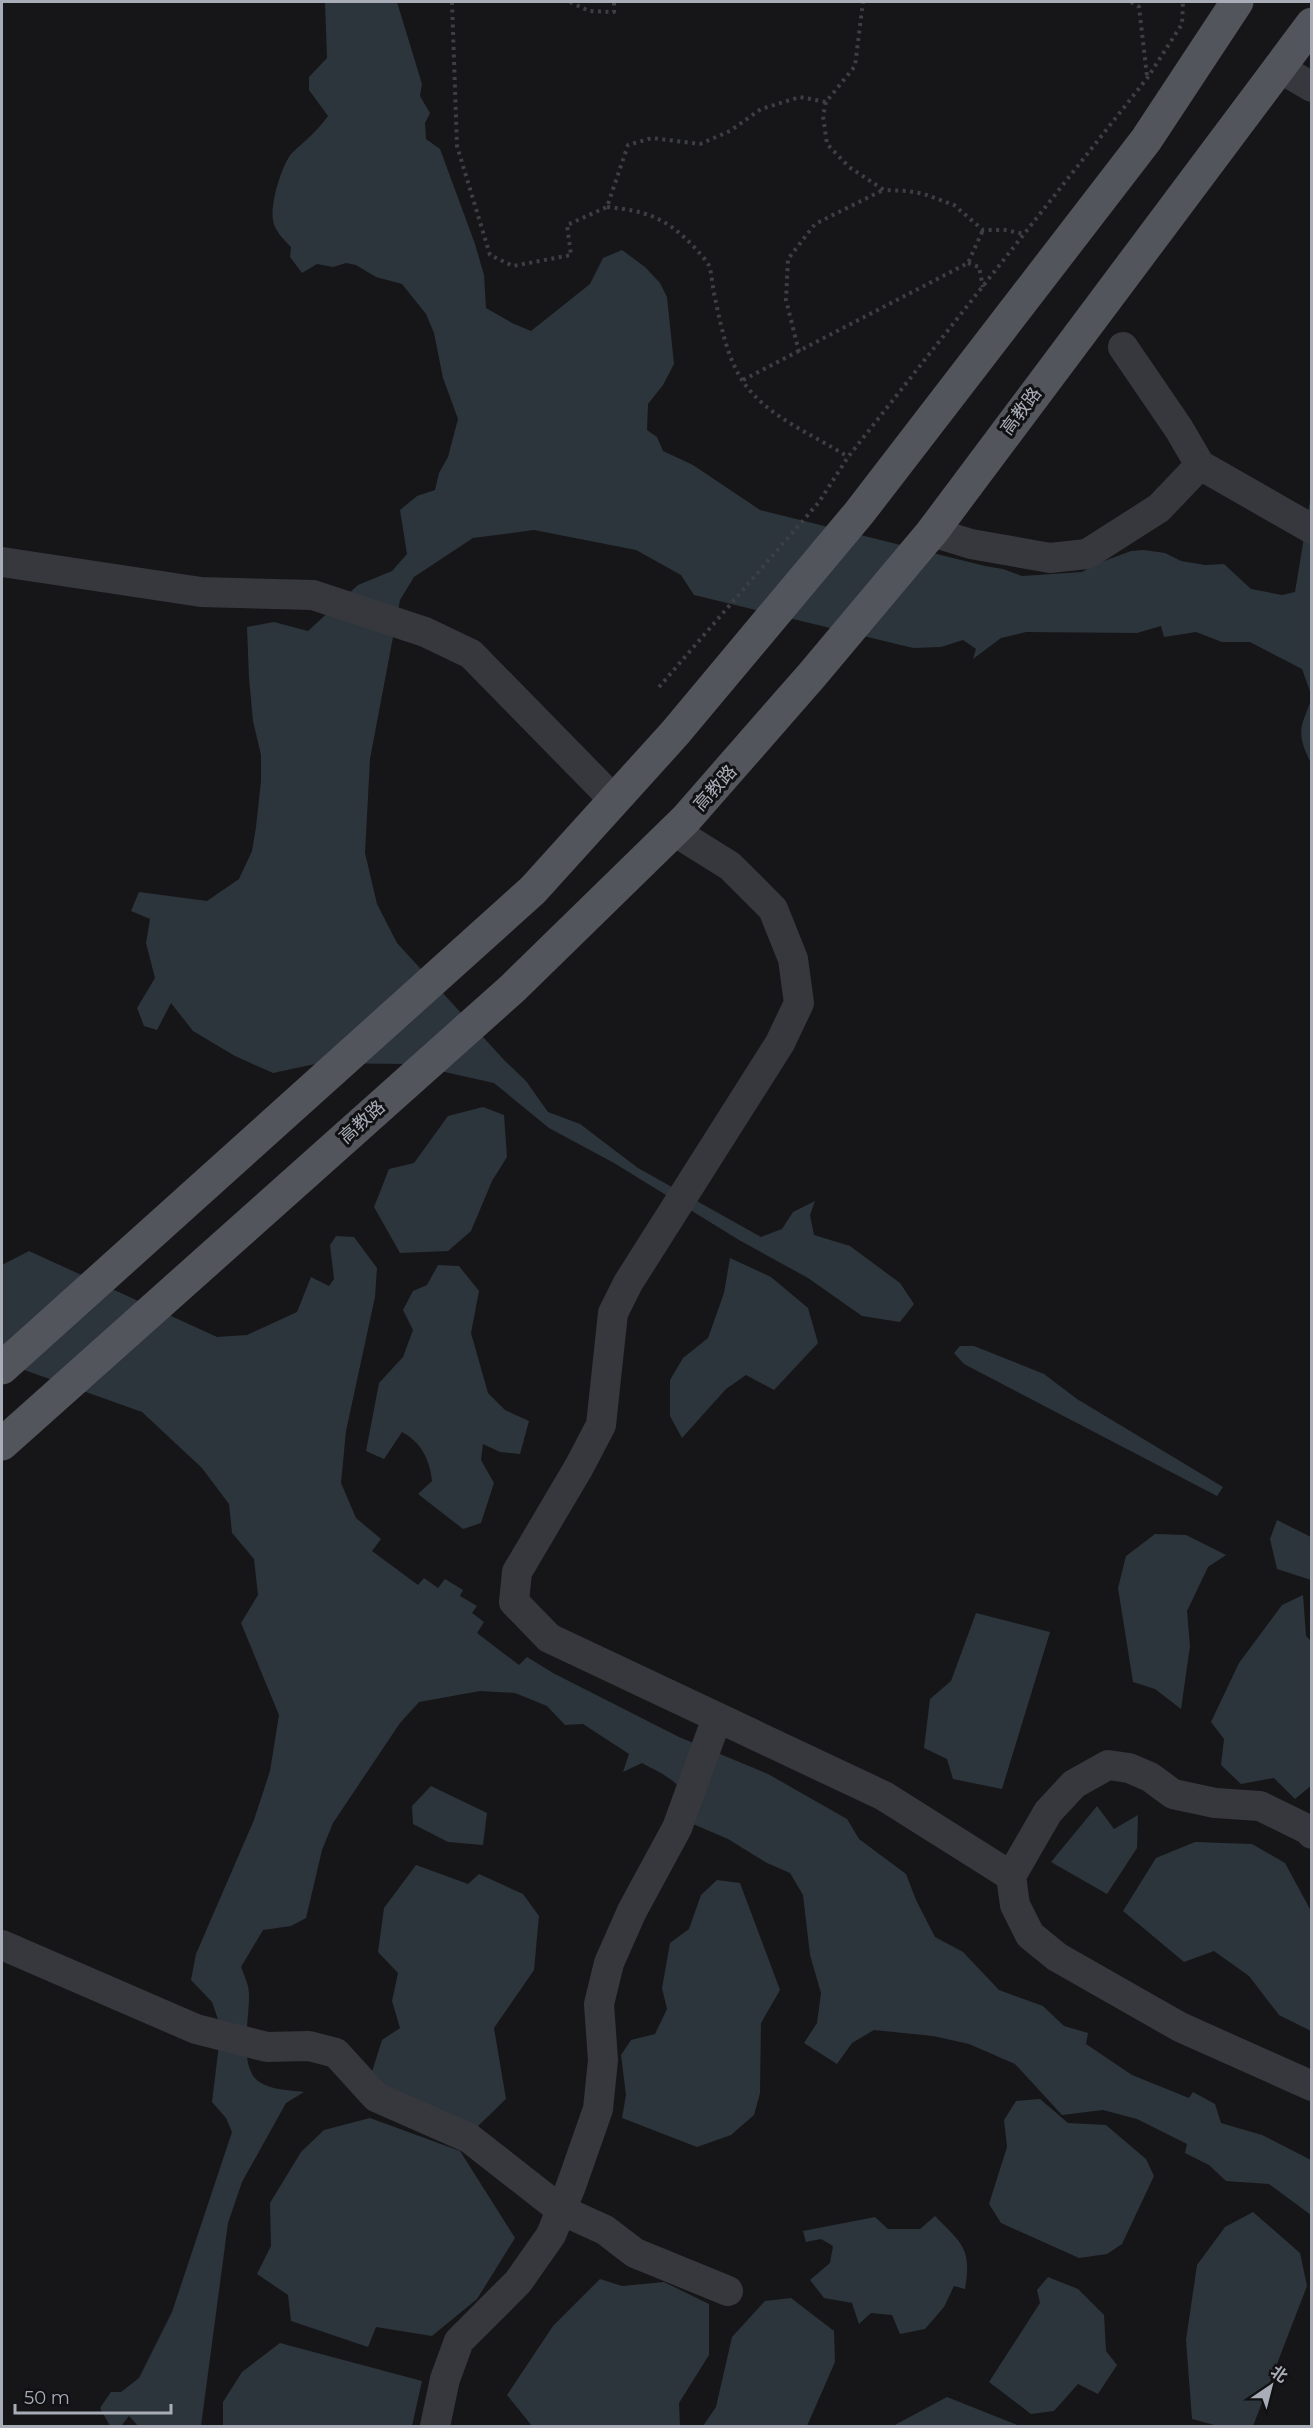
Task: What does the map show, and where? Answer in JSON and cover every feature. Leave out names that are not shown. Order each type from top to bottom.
[{"type":"main road","points":[[2,1368],[532,890],[675,733],[859,513],[1146,140],[1237,2]]},
{"type":"main road","points":[[1299,2],[1311,7]]},
{"type":"main road","name":"高教路","points":[[2,1444],[513,988],[674,831],[738,762],[932,532],[1311,24]]},
{"type":"street","points":[[1278,67],[1311,87]]},
{"type":"street","points":[[1123,347],[1179,429],[1200,465],[1306,526]]},
{"type":"street","points":[[932,532],[971,544],[1050,558],[1088,554],[1159,508],[1200,465]]},
{"type":"street","points":[[2,562],[201,592],[313,595],[425,632],[471,654],[614,800]]},
{"type":"street","points":[[674,831],[730,866],[773,909],[793,959],[799,1003],[780,1043],[628,1283],[613,1313],[601,1425],[517,1572],[514,1602],[549,1638],[884,1796],[1011,1876]]},
{"type":"street","points":[[435,2427],[445,2379],[459,2341],[518,2282],[551,2235],[561,2210],[598,2109],[603,2060],[599,2004],[609,1963],[632,1911],[677,1828],[717,1718]]},
{"type":"street","points":[[1311,1834],[1307,1828],[1260,1806],[1215,1803],[1173,1794],[1150,1777],[1129,1768],[1108,1765],[1074,1784],[1048,1812],[1011,1876],[1015,1905],[1030,1935],[1057,1957],[1180,2026],[1311,2085]]},
{"type":"street","points":[[2,1945],[196,2029],[267,2048],[309,2046],[336,2054],[376,2097],[469,2138],[561,2210],[605,2230],[635,2253],[728,2291]]},
{"type":"path","points":[[452,2],[457,146],[490,255],[513,266],[571,255],[567,225],[607,207],[632,210],[667,222],[709,264],[721,321],[733,361],[742,381],[759,399],[789,422],[848,457]]},
{"type":"path","points":[[570,2],[589,11],[614,12],[614,2]]},
{"type":"path","points":[[863,2],[855,66],[826,102],[823,116],[827,144],[849,167],[884,190]]},
{"type":"path","points":[[1131,2],[1139,7],[1148,77]]},
{"type":"path","points":[[659,687],[724,615],[819,502],[848,457],[1148,77],[1182,24],[1183,2],[1180,2]]},
{"type":"path","points":[[607,207],[628,145],[652,138],[700,144],[730,131],[761,109],[800,97],[826,102]]},
{"type":"path","points":[[799,352],[786,300],[788,259],[815,224],[884,190],[908,191],[954,205],[983,230],[1005,230],[1024,234]]},
{"type":"path","points":[[742,381],[968,263],[983,230]]},
{"type":"path","points":[[968,263],[979,267],[982,287]]},
{"type":"shaded area","points":[[325,2],[397,2],[422,84],[420,96],[430,113],[425,123],[426,139],[440,149],[475,244],[484,275],[486,308],[531,331],[590,284],[603,258],[622,250],[645,267],[660,283],[667,297],[674,364],[663,385],[648,404],[647,430],[657,437],[663,451],[693,465],[760,510],[1003,569],[1022,576],[1082,572],[1096,564],[1131,551],[1144,550],[1165,553],[1181,561],[1205,565],[1224,564],[1251,589],[1282,595],[1295,592],[1311,495],[1311,694],[1302,669],[1250,642],[1222,642],[1196,632],[1164,637],[1161,626],[1137,633],[1026,632],[1001,638],[973,659],[976,649],[963,640],[941,647],[913,648],[694,595],[681,575],[636,550],[534,530],[473,538],[414,577],[400,600],[370,759],[365,853],[377,904],[397,943],[526,1081],[548,1112],[580,1124],[638,1168],[761,1237],[782,1229],[793,1212],[815,1201],[810,1215],[814,1235],[850,1246],[900,1283],[914,1304],[900,1322],[862,1316],[808,1278],[739,1240],[614,1163],[549,1128],[494,1083],[409,1064],[320,1063],[273,1073],[235,1056],[193,1031],[171,1003],[157,1030],[144,1026],[137,1008],[155,978],[146,943],[150,919],[131,911],[139,892],[207,901],[239,879],[252,851],[261,781],[261,755],[253,721],[247,627],[274,622],[308,631],[358,585],[392,571],[407,554],[400,510],[417,496],[435,490],[439,473],[448,457],[458,419],[443,378],[434,333],[426,314],[402,284],[376,277],[356,265],[346,263],[333,267],[317,264],[302,273],[290,257],[291,247],[274,224],[275,195],[288,158],[328,116],[309,90],[309,77],[327,58]]},
{"type":"shaded area","points":[[1311,701],[1311,763],[1303,745],[1301,732]]},
{"type":"shaded area","points":[[483,1107],[504,1115],[507,1157],[492,1181],[471,1231],[448,1251],[400,1253],[374,1207],[389,1169],[414,1163],[448,1116]]},
{"type":"shaded area","points":[[336,1236],[354,1237],[377,1268],[375,1297],[346,1431],[341,1483],[356,1518],[381,1539],[372,1551],[418,1585],[424,1578],[438,1588],[445,1579],[463,1590],[460,1596],[477,1606],[472,1613],[484,1622],[477,1633],[519,1665],[527,1657],[553,1673],[679,1737],[768,1774],[847,1819],[859,1839],[906,1874],[935,1937],[963,1952],[999,1990],[1043,2006],[1064,2026],[1088,2033],[1086,2044],[1132,2075],[1189,2098],[1193,2092],[1215,2104],[1221,2123],[1262,2135],[1311,2160],[1311,2215],[1269,2184],[1226,2181],[1209,2165],[1185,2153],[1187,2144],[1137,2119],[1103,2110],[1062,2115],[1015,2064],[969,2044],[933,2036],[874,2030],[852,2043],[837,2064],[804,2043],[817,2023],[821,1993],[810,1955],[803,1895],[790,1873],[767,1863],[728,1839],[693,1824],[687,1800],[678,1785],[642,1763],[623,1772],[629,1754],[583,1724],[565,1725],[547,1706],[515,1693],[480,1691],[419,1702],[400,1723],[333,1823],[322,1850],[306,1918],[291,1926],[263,1930],[241,1967],[249,1991],[246,2040],[248,2064],[252,2074],[258,2081],[268,2086],[304,2092],[286,2103],[242,2182],[228,2223],[201,2426],[138,2426],[129,2416],[121,2426],[110,2426],[100,2408],[111,2392],[121,2392],[139,2378],[172,2312],[232,2132],[226,2118],[212,2102],[221,2028],[212,2002],[191,1980],[196,1954],[254,1820],[270,1771],[279,1715],[241,1623],[258,1595],[254,1559],[232,1533],[229,1504],[202,1468],[142,1412],[2,1362],[2,1265],[29,1251],[217,1337],[247,1335],[297,1312],[311,1277],[329,1286],[334,1279],[330,1245]]},
{"type":"shaded area","points":[[730,1258],[771,1277],[808,1308],[818,1343],[774,1390],[746,1375],[726,1389],[682,1438],[670,1416],[670,1380],[683,1358],[708,1338],[724,1293]]},
{"type":"shaded area","points":[[438,1265],[459,1266],[479,1291],[471,1333],[488,1393],[505,1410],[529,1421],[520,1454],[500,1452],[483,1444],[481,1460],[494,1483],[481,1523],[463,1529],[418,1494],[432,1481],[431,1473],[423,1452],[409,1436],[402,1432],[384,1459],[366,1451],[379,1383],[403,1357],[413,1330],[403,1310],[413,1291],[427,1285]]},
{"type":"shaded area","points":[[960,1346],[974,1346],[1044,1374],[1077,1399],[1223,1487],[1217,1496],[964,1364],[954,1353]]},
{"type":"shaded area","points":[[1277,1520],[1311,1537],[1311,1580],[1277,1569],[1270,1539]]},
{"type":"shaded area","points":[[1155,1534],[1186,1535],[1226,1555],[1208,1567],[1187,1611],[1190,1646],[1181,1709],[1155,1689],[1133,1682],[1118,1588],[1126,1556]]},
{"type":"shaded area","points":[[1303,1595],[1306,1636],[1312,1642],[1312,1785],[1295,1799],[1274,1778],[1241,1784],[1221,1765],[1224,1739],[1211,1722],[1239,1663],[1282,1605]]},
{"type":"shaded area","points":[[976,1613],[1050,1632],[1002,1789],[953,1779],[947,1759],[924,1748],[930,1699],[951,1681]]},
{"type":"shaded area","points":[[431,1786],[487,1813],[483,1845],[448,1842],[413,1824],[412,1806]]},
{"type":"shaded area","points":[[1097,1806],[1114,1829],[1138,1815],[1137,1848],[1107,1894],[1051,1862]]},
{"type":"shaded area","points":[[1195,1842],[1252,1844],[1285,1863],[1311,1911],[1311,2031],[1279,2015],[1249,1976],[1214,1951],[1184,1962],[1123,1911],[1156,1858]]},
{"type":"shaded area","points":[[416,1865],[468,1884],[479,1874],[523,1894],[539,1916],[534,1970],[494,2028],[506,2099],[476,2128],[369,2081],[382,2040],[400,2028],[392,2001],[398,1973],[378,1952],[384,1908]]},
{"type":"shaded area","points":[[717,1880],[740,1883],[780,1990],[761,2023],[760,2093],[754,2115],[731,2135],[697,2147],[622,2118],[626,2095],[621,2055],[631,2040],[655,2034],[667,2009],[662,1988],[670,1943],[689,1929],[701,1895]]},
{"type":"shaded area","points":[[1040,2099],[1068,2123],[1106,2125],[1146,2159],[1154,2176],[1122,2244],[1107,2254],[1079,2258],[1001,2223],[989,2204],[1007,2147],[1004,2120],[1016,2101]]},
{"type":"shaded area","points":[[370,2118],[460,2151],[515,2238],[477,2299],[432,2336],[376,2327],[368,2347],[291,2321],[288,2295],[257,2274],[271,2246],[270,2203],[301,2152],[324,2130]]},
{"type":"shaded area","points":[[1253,2212],[1300,2253],[1307,2286],[1253,2426],[1218,2426],[1192,2419],[1186,2340],[1197,2265],[1225,2227]]},
{"type":"shaded area","points":[[935,2216],[963,2248],[966,2255],[967,2275],[965,2289],[954,2286],[944,2307],[925,2329],[900,2334],[892,2315],[871,2313],[859,2324],[852,2303],[824,2298],[810,2280],[830,2263],[833,2246],[821,2239],[806,2242],[803,2231],[875,2217],[888,2229],[920,2229]]},
{"type":"shaded area","points":[[1048,2277],[1078,2289],[1104,2315],[1106,2351],[1117,2365],[1098,2394],[1078,2384],[1054,2411],[1031,2414],[989,2382],[1040,2303],[1037,2290]]},
{"type":"shaded area","points":[[600,2279],[622,2286],[664,2282],[709,2304],[709,2355],[679,2403],[680,2426],[532,2426],[507,2395],[553,2326]]},
{"type":"shaded area","points":[[791,2298],[834,2331],[835,2362],[807,2426],[703,2426],[716,2407],[732,2337],[765,2301]]},
{"type":"shaded area","points":[[280,2343],[422,2381],[412,2426],[223,2426],[223,2402],[242,2372]]},
{"type":"shaded area","points":[[947,2397],[1020,2426],[893,2426]]}]
